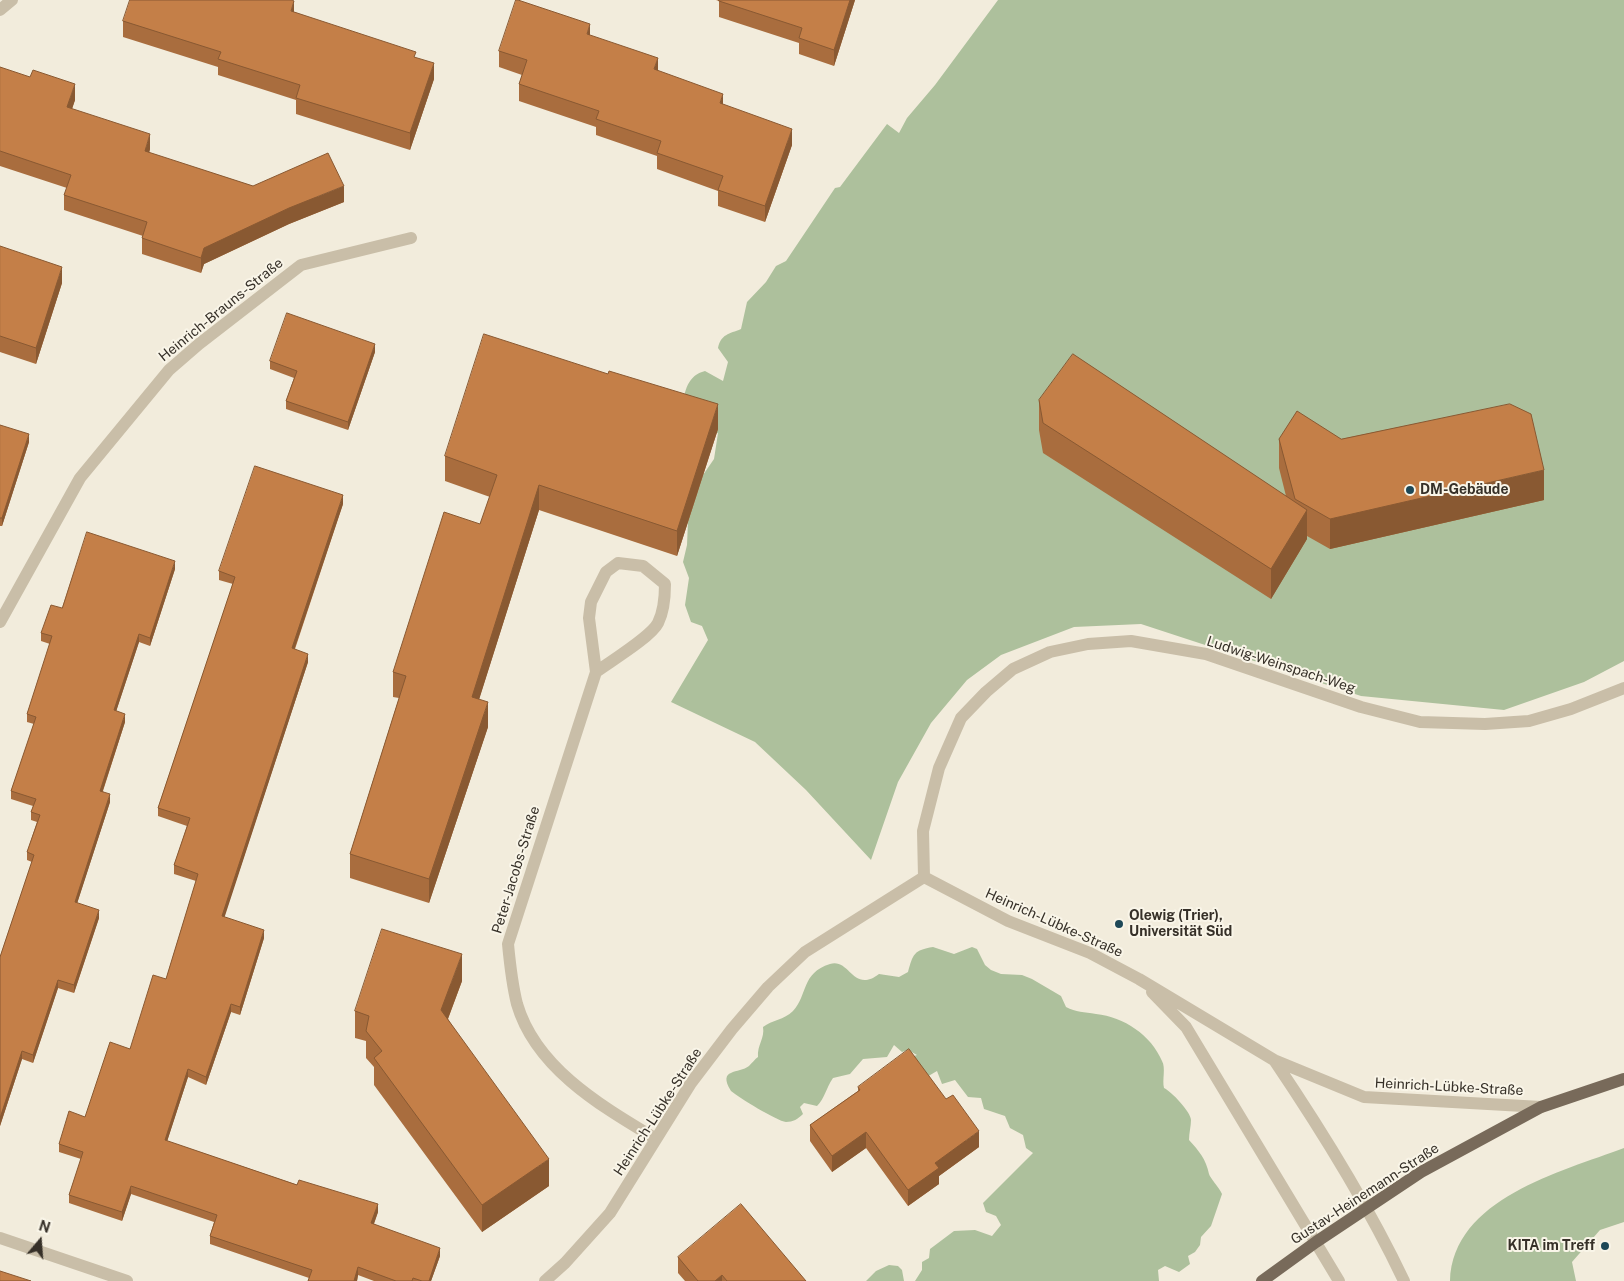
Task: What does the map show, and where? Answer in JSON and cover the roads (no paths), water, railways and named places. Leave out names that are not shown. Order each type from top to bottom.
[{"type":"main road","name":"Gustav-Heinemann-Straße","points":[[1262,1281],[1316,1242],[1421,1172],[1541,1106],[1624,1079]]},
{"type":"street","points":[[0,10],[12,0]]},
{"type":"street","name":"Heinrich-Brauns-Straße","points":[[0,622],[80,478],[169,370],[199,344],[301,265],[411,238]]},
{"type":"street","name":"Peter-Jacobs-Straße","points":[[596,672],[648,634],[658,624],[665,597],[665,584],[643,566],[618,563],[606,572],[591,602],[589,618],[596,672],[508,944],[510,975],[525,1024],[550,1061],[611,1113],[656,1139]]},
{"type":"street","name":"Ludwig-Weinspach-Weg","points":[[924,877],[923,831],[939,768],[961,718],[986,692],[1013,669],[1050,652],[1088,644],[1131,641],[1206,654],[1361,707],[1420,722],[1485,724],[1529,721],[1571,709],[1624,688]]},
{"type":"street","name":"Heinrich-Lübke-Straße","points":[[546,1281],[610,1213],[703,1068],[732,1029],[768,987],[805,952],[924,877],[1008,922],[1090,954],[1139,979],[1274,1060],[1364,1097],[1541,1106]]},
{"type":"street","name":"Heinrich-Lübke-Straße","points":[[1139,979],[1186,1027],[1339,1281]]},
{"type":"street","name":"Heinrich-Lübke-Straße","points":[[1274,1060],[1320,1128],[1368,1207],[1404,1281]]},
{"type":"street","points":[[0,1238],[127,1281]]},
{"type":"place","name":"DM-Gebäude","points":[[1410,490]]},
{"type":"place","name":"Olewig (Trier), Universität Süd","points":[[1119,924]]},
{"type":"place","name":"KITA im Treff","points":[[1605,1246]]}]
